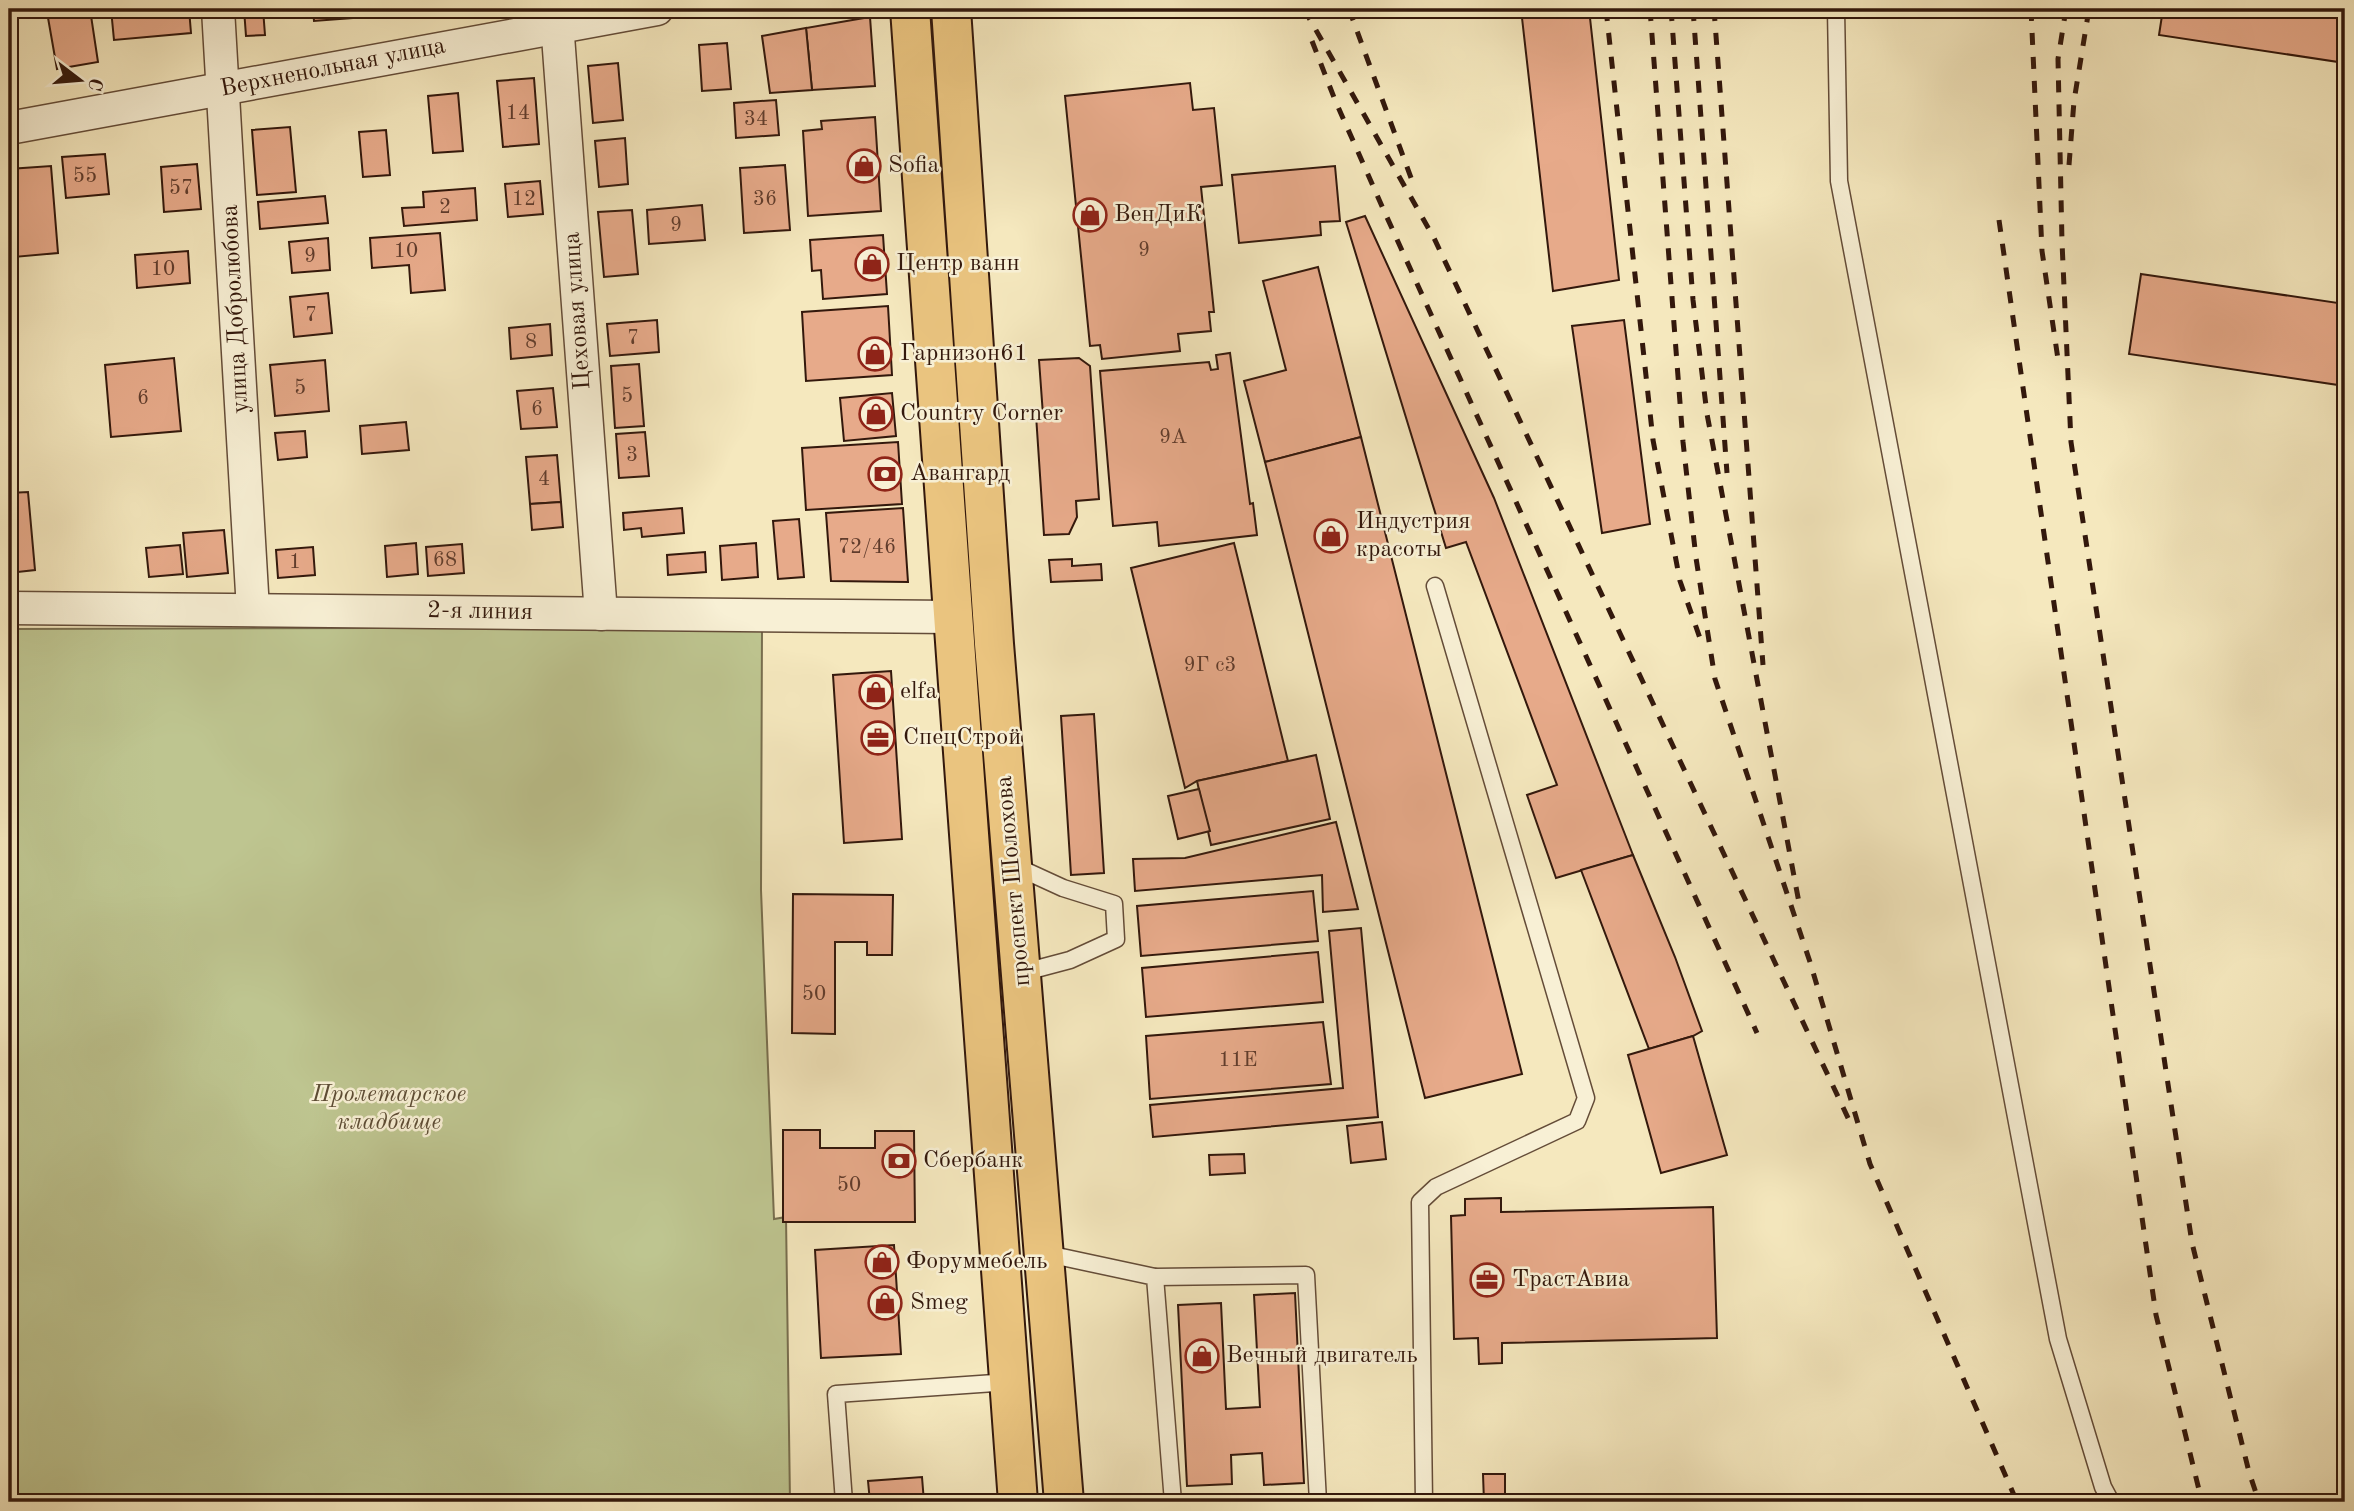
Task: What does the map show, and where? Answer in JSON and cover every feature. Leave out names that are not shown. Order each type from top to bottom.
[{"type":"main road","name":"проспект Шолохова","points":[[910,9],[951,617],[971,837],[1017,1502]]},
{"type":"main road","name":"проспект Шолохова","points":[[951,9],[994,644],[1064,1502]]},
{"type":"street","name":"улица Добролюбова","points":[[218,9],[253,610]]},
{"type":"street","name":"Верхненольная улица","points":[[9,128],[224,89],[556,18],[657,9]]},
{"type":"street","name":"Цеховая улица","points":[[556,18],[601,614]]},
{"type":"street","name":"2-я линия","points":[[9,608],[951,617]]},
{"type":"lane","points":[[1836,9],[1839,181],[2058,1339],[2103,1486],[2111,1502]]},
{"type":"lane","points":[[1424,1502],[1419,1202],[1436,1187],[1577,1121],[1586,1098],[1435,586]]},
{"type":"lane","points":[[1013,865],[1063,888],[1114,904],[1116,939],[1070,960],[1021,972]]},
{"type":"lane","points":[[1043,1253],[1155,1277],[1306,1275],[1318,1502]]},
{"type":"lane","points":[[1155,1277],[1173,1502]]},
{"type":"lane","points":[[844,1502],[836,1394],[1009,1381]]},
{"type":"green space","name":"Пролетарское кладбище","points":[[762,627],[761,890],[774,1219],[786,1217],[790,1502],[9,1502],[9,629]]},
{"type":"building","points":[[90,9],[98,62],[57,69],[47,12]]},
{"type":"building","points":[[111,9],[189,9],[191,33],[114,40]]},
{"type":"building","points":[[244,9],[263,9],[265,35],[246,36]]},
{"type":"building","points":[[313,9],[351,9],[352,18],[314,21]]},
{"type":"building","points":[[1521,9],[1589,9],[1619,280],[1553,291]]},
{"type":"building","points":[[2163,9],[2345,9],[2345,63],[2159,35]]},
{"type":"building","points":[[870,17],[875,86],[812,90],[806,28]]},
{"type":"building","points":[[806,28],[812,90],[770,93],[762,36]]},
{"type":"building","points":[[727,43],[731,89],[702,91],[699,45]]},
{"type":"building","points":[[618,63],[623,120],[593,123],[588,66]]},
{"type":"building","points":[[534,78],[539,144],[503,147],[497,81]]},
{"type":"building","points":[[1190,83],[1193,110],[1214,108],[1222,185],[1201,187],[1214,312],[1209,312],[1211,331],[1178,334],[1180,351],[1102,359],[1100,345],[1090,346],[1065,96]]},
{"type":"building","points":[[458,93],[463,151],[433,153],[428,96]]},
{"type":"building","points":[[776,100],[779,135],[736,138],[734,103]]},
{"type":"building","points":[[875,117],[881,211],[808,216],[803,131],[822,129],[821,121]]},
{"type":"building","points":[[290,127],[296,192],[257,195],[252,130]]},
{"type":"building","points":[[386,130],[390,175],[363,177],[359,132]]},
{"type":"building","points":[[625,138],[628,184],[599,187],[595,141]]},
{"type":"building","points":[[105,154],[109,194],[66,198],[62,157]]},
{"type":"building","points":[[197,164],[201,209],[164,212],[161,167]]},
{"type":"building","points":[[785,165],[790,230],[744,233],[740,168]]},
{"type":"building","points":[[51,166],[58,253],[14,257],[9,169]]},
{"type":"building","points":[[1335,166],[1340,221],[1320,222],[1321,235],[1239,243],[1232,175]]},
{"type":"building","points":[[540,181],[543,214],[508,217],[505,184]]},
{"type":"building","points":[[475,188],[477,220],[404,226],[402,208],[424,207],[423,192]]},
{"type":"building","points":[[325,196],[328,223],[260,229],[258,202]]},
{"type":"building","points":[[702,205],[705,240],[649,244],[647,210]]},
{"type":"building","points":[[632,210],[638,274],[604,277],[598,212]]},
{"type":"building","points":[[1365,216],[1494,498],[1633,855],[1556,878],[1527,795],[1557,785],[1466,542],[1446,548],[1346,222]]},
{"type":"building","points":[[440,233],[445,290],[411,293],[409,265],[372,268],[370,238]]},
{"type":"building","points":[[883,235],[887,294],[823,299],[821,270],[812,271],[810,240]]},
{"type":"building","points":[[328,238],[330,270],[292,273],[289,242]]},
{"type":"building","points":[[188,251],[190,283],[137,288],[135,255]]},
{"type":"building","points":[[1318,267],[1361,437],[1265,462],[1244,381],[1286,370],[1263,281]]},
{"type":"building","points":[[2141,274],[2345,304],[2345,386],[2129,354]]},
{"type":"building","points":[[328,293],[332,333],[294,337],[290,297]]},
{"type":"building","points":[[888,306],[892,375],[806,381],[802,312]]},
{"type":"building","points":[[657,320],[659,352],[610,356],[607,324]]},
{"type":"building","points":[[1624,320],[1650,524],[1602,533],[1572,326]]},
{"type":"building","points":[[550,324],[552,355],[511,359],[509,328]]},
{"type":"building","points":[[1230,353],[1250,504],[1253,503],[1257,535],[1159,546],[1157,522],[1113,526],[1100,371],[1209,362],[1211,370],[1218,369],[1216,355]]},
{"type":"building","points":[[174,358],[181,431],[111,437],[105,365]]},
{"type":"building","points":[[1079,358],[1090,366],[1099,499],[1076,501],[1077,517],[1069,534],[1044,535],[1036,415],[1043,415],[1039,360]]},
{"type":"building","points":[[325,360],[329,411],[275,416],[270,365]]},
{"type":"building","points":[[639,364],[644,426],[615,428],[611,366]]},
{"type":"building","points":[[553,388],[557,427],[521,429],[517,391]]},
{"type":"building","points":[[892,393],[896,436],[844,441],[840,398]]},
{"type":"building","points":[[15,418],[18,465],[9,466],[9,419]]},
{"type":"building","points":[[406,422],[409,450],[362,454],[360,426]]},
{"type":"building","points":[[305,431],[307,457],[278,460],[275,433]]},
{"type":"building","points":[[645,432],[649,476],[619,478],[616,434]]},
{"type":"building","points":[[1361,437],[1522,1074],[1425,1098],[1265,462]]},
{"type":"building","points":[[898,442],[902,504],[806,510],[802,448]]},
{"type":"building","points":[[557,455],[561,502],[530,504],[526,457]]},
{"type":"building","points":[[28,492],[35,570],[9,573],[9,493]]},
{"type":"building","points":[[561,502],[563,527],[532,530],[530,504]]},
{"type":"building","points":[[682,508],[684,533],[642,537],[641,528],[624,530],[623,513]]},
{"type":"building","points":[[903,508],[908,582],[831,581],[826,513]]},
{"type":"building","points":[[799,519],[804,577],[778,579],[773,521]]},
{"type":"building","points":[[224,530],[228,573],[187,577],[183,533]]},
{"type":"building","points":[[416,543],[418,574],[387,577],[385,546]]},
{"type":"building","points":[[756,543],[758,577],[722,580],[720,546]]},
{"type":"building","points":[[1234,543],[1288,761],[1197,781],[1185,788],[1131,568]]},
{"type":"building","points":[[462,544],[464,573],[428,576],[426,547]]},
{"type":"building","points":[[180,545],[183,574],[149,577],[146,548]]},
{"type":"building","points":[[313,547],[315,575],[278,578],[276,550]]},
{"type":"building","points":[[705,552],[706,572],[668,575],[667,555]]},
{"type":"building","points":[[1072,559],[1072,566],[1101,564],[1102,580],[1051,582],[1049,560]]},
{"type":"building","points":[[891,671],[902,839],[844,843],[833,675]]},
{"type":"building","points":[[1094,714],[1104,873],[1071,875],[1061,716]]},
{"type":"building","points":[[1316,755],[1330,819],[1211,845],[1197,781]]},
{"type":"building","points":[[1199,789],[1210,831],[1178,839],[1168,796]]},
{"type":"building","points":[[1336,822],[1358,909],[1323,912],[1322,875],[1135,891],[1133,859],[1185,858]]},
{"type":"building","points":[[1633,855],[1702,1031],[1649,1049],[1581,870]]},
{"type":"building","points":[[1313,891],[1318,941],[1141,956],[1137,906]]},
{"type":"building","points":[[793,894],[893,895],[892,955],[867,955],[867,942],[835,942],[835,1034],[792,1033]]},
{"type":"building","points":[[1361,928],[1378,1117],[1153,1137],[1150,1105],[1343,1088],[1329,931]]},
{"type":"building","points":[[1318,952],[1323,1002],[1146,1017],[1142,968]]},
{"type":"building","points":[[1323,1022],[1331,1084],[1150,1099],[1146,1036]]},
{"type":"building","points":[[1693,1036],[1727,1155],[1661,1173],[1628,1055]]},
{"type":"building","points":[[1382,1122],[1386,1159],[1351,1163],[1347,1126]]},
{"type":"building","points":[[783,1130],[820,1130],[820,1148],[875,1148],[875,1131],[914,1131],[915,1222],[783,1222]]},
{"type":"building","points":[[1244,1154],[1245,1173],[1210,1175],[1209,1155]]},
{"type":"building","points":[[1501,1198],[1501,1212],[1713,1207],[1717,1338],[1502,1343],[1502,1363],[1479,1364],[1478,1338],[1454,1339],[1451,1216],[1465,1215],[1465,1199]]},
{"type":"building","points":[[894,1245],[901,1354],[821,1358],[815,1250]]},
{"type":"building","name":"Вечный двигатель","points":[[1295,1293],[1304,1483],[1264,1485],[1262,1453],[1231,1455],[1232,1484],[1187,1486],[1178,1305],[1221,1303],[1226,1409],[1260,1407],[1254,1295]]},
{"type":"building","points":[[1483,1474],[1505,1474],[1505,1502],[1484,1502]]},
{"type":"building","points":[[922,1477],[924,1502],[870,1502],[868,1481]]},
{"type":"railway","points":[[1304,9],[1434,238],[1849,1120]]},
{"type":"railway","points":[[1349,9],[1414,186]]},
{"type":"railway","points":[[1606,9],[1653,440],[1680,581],[1702,644]]},
{"type":"railway","points":[[1650,9],[1683,442],[1696,558],[1715,679],[1810,962],[1870,1164],[2017,1502]]},
{"type":"railway","points":[[1671,9],[1693,300],[1707,414],[1800,908]]},
{"type":"railway","points":[[1693,9],[1727,473]]},
{"type":"railway","points":[[1714,9],[1763,665]]},
{"type":"railway","points":[[2031,9],[2042,251],[2059,366]]},
{"type":"railway","points":[[2066,9],[2058,59],[2062,242],[2071,442],[2192,1243],[2249,1472],[2259,1502]]},
{"type":"railway","points":[[2069,165],[2074,101],[2089,9]]},
{"type":"railway","points":[[1312,41],[1385,213],[1757,1033]]},
{"type":"railway","points":[[1999,220],[2156,1315],[2202,1502]]},
{"type":"place","name":"Sofia","points":[[864,166]]},
{"type":"place","name":"ВенДиК","points":[[1090,215]]},
{"type":"place","name":"Центр ванн","points":[[872,264]]},
{"type":"place","name":"Гарнизон61","points":[[875,354]]},
{"type":"place","name":"Country Corner","points":[[876,414]]},
{"type":"place","name":"Авангард","points":[[885,474]]},
{"type":"place","name":"Индустрия красоты","points":[[1331,536]]},
{"type":"place","name":"elfa","points":[[876,692]]},
{"type":"place","name":"СпецСтрой","points":[[878,738]]},
{"type":"place","name":"Сбербанк","points":[[899,1161]]},
{"type":"place","name":"Форуммебель","points":[[882,1262]]},
{"type":"place","name":"ТрастАвиа","points":[[1487,1280]]},
{"type":"place","name":"Smeg","points":[[885,1303]]},
{"type":"place","name":"Вечный двигатель","points":[[1202,1356]]}]
